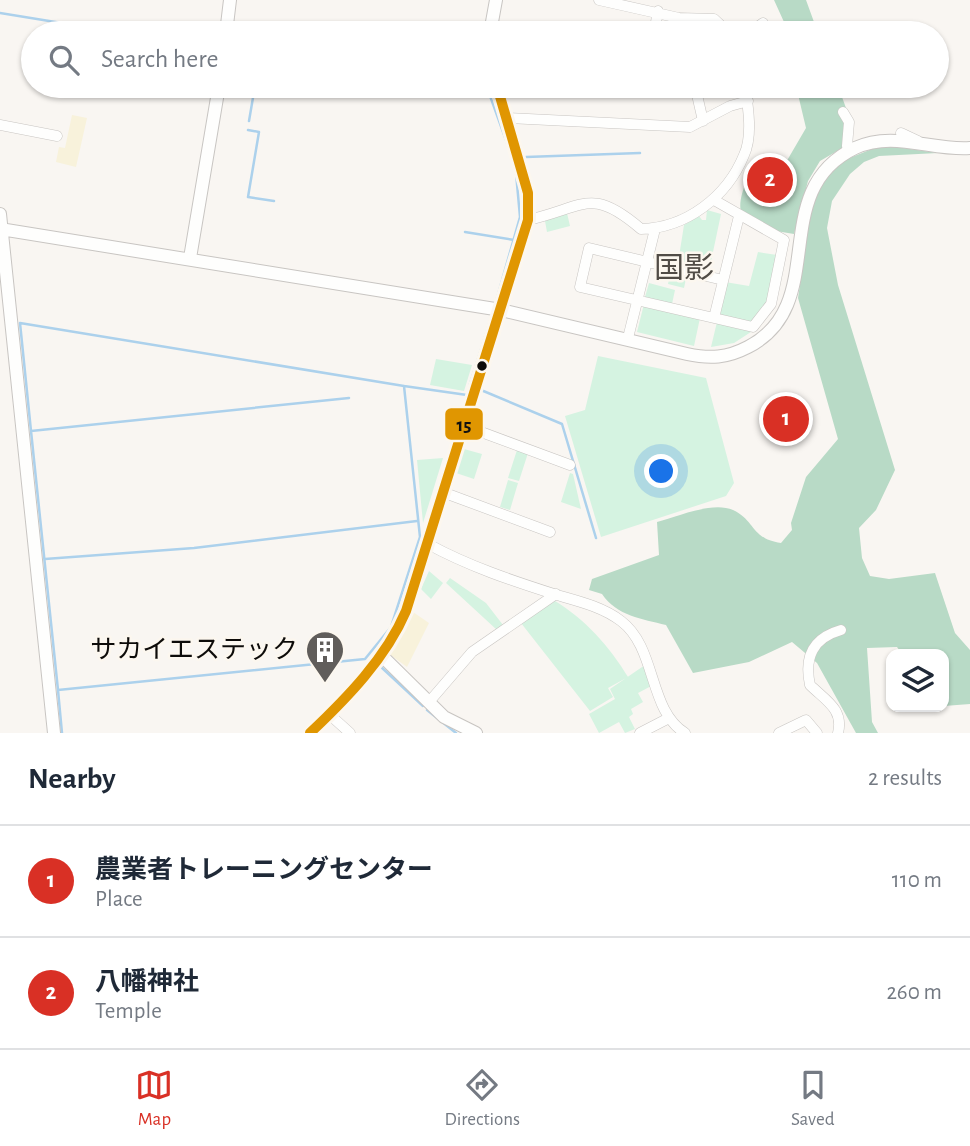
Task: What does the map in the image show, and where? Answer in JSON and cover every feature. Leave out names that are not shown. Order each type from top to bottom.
[{"type":"street","points":[[227,21],[230,0]]},
{"type":"street","points":[[492,21],[496,0]]},
{"type":"street","points":[[599,0],[679,18],[716,21]]},
{"type":"street","points":[[656,21],[657,11]]},
{"type":"street","points":[[190,258],[217,98]]},
{"type":"street","points":[[310,733],[330,715],[381,655],[397,632],[406,611],[528,220],[528,193],[500,98]]},
{"type":"street","points":[[698,98],[703,121]]},
{"type":"street","points":[[528,220],[589,203],[604,203],[617,208],[641,229],[655,229],[679,222],[714,200],[729,183],[746,153],[747,98]]},
{"type":"street","points":[[506,118],[690,127],[730,106],[748,101]]},
{"type":"street","points":[[843,112],[849,122],[847,146]]},
{"type":"street","points":[[0,125],[57,135]]},
{"type":"street","points":[[901,133],[918,141]]},
{"type":"street","points":[[1,229],[501,310],[705,358],[731,355],[755,343],[770,332],[787,309],[795,281],[803,213],[816,180],[834,161],[857,147],[873,142],[918,141],[957,149],[970,148]]},
{"type":"street","points":[[714,200],[784,240],[771,304],[753,327],[580,287],[589,248],[723,280]]},
{"type":"street","points":[[0,214],[54,733]]},
{"type":"street","points":[[714,318],[739,216]]},
{"type":"street","points":[[628,338],[655,229]]},
{"type":"street","points":[[465,426],[570,465]]},
{"type":"street","points":[[444,493],[550,531]]},
{"type":"street","points":[[428,544],[452,557],[613,616],[634,633],[672,725],[685,733]]},
{"type":"street","points":[[429,702],[472,652],[556,594]]},
{"type":"street","points":[[838,733],[841,721],[838,713],[810,685],[808,661],[814,644],[825,634],[841,629]]},
{"type":"street","points":[[381,655],[444,717],[477,733]]},
{"type":"street","points":[[330,715],[350,733]]},
{"type":"street","points":[[640,733],[669,718]]},
{"type":"street","points":[[779,733],[806,720],[817,733]]},
{"type":"green space","points":[[774,0],[806,0],[814,21],[784,21]]},
{"type":"green space","points":[[799,98],[842,98],[850,119],[844,147],[820,161],[808,181],[794,234],[776,231],[741,213],[741,199],[760,156],[785,164],[806,128]]},
{"type":"green space","points":[[882,145],[938,153],[879,156],[864,162],[850,174],[832,201],[827,228],[838,285],[895,470],[876,510],[859,528],[862,558],[870,576],[889,579],[935,573],[955,633],[970,650],[970,704],[949,706],[949,649],[867,648],[872,722],[878,733],[856,733],[817,663],[792,642],[749,662],[693,673],[666,625],[623,612],[602,594],[589,590],[592,579],[659,555],[657,522],[684,514],[715,507],[733,510],[764,538],[781,543],[792,530],[791,523],[806,477],[838,439],[798,298],[812,202],[824,178],[847,159]]},
{"type":"green space","points":[[707,210],[721,214],[709,271],[678,263],[684,225],[699,216],[706,220]]},
{"type":"green space","points":[[567,213],[570,226],[547,232],[545,221]]},
{"type":"green space","points":[[758,252],[777,255],[768,302],[753,323],[717,316],[725,282],[749,286]]},
{"type":"green space","points":[[671,270],[687,274],[684,288],[668,284]]},
{"type":"green space","points":[[649,283],[675,290],[672,304],[645,297]]},
{"type":"green space","points":[[644,304],[700,318],[694,346],[637,332]]},
{"type":"green space","points":[[717,322],[754,330],[734,343],[711,347]]},
{"type":"green space","points":[[598,356],[706,378],[734,483],[726,496],[601,537],[565,416],[585,410]]},
{"type":"green space","points":[[436,359],[472,365],[464,391],[430,385]]},
{"type":"green space","points":[[464,449],[482,454],[474,479],[456,473]]},
{"type":"green space","points":[[517,450],[528,453],[519,481],[508,478]]},
{"type":"green space","points":[[443,458],[423,523],[417,460]]},
{"type":"green space","points":[[570,473],[573,474],[581,509],[561,502]]},
{"type":"green space","points":[[508,480],[518,483],[510,510],[500,507]]},
{"type":"green space","points":[[429,571],[443,583],[431,599],[421,589]]},
{"type":"green space","points":[[450,578],[486,603],[503,625],[497,630],[446,583]]},
{"type":"green space","points":[[555,601],[577,616],[596,634],[628,677],[608,688],[613,697],[590,711],[521,623]]},
{"type":"green space","points":[[645,665],[655,684],[638,693],[643,702],[631,709],[633,714],[629,717],[635,729],[625,733],[619,722],[599,733],[589,714],[615,699],[610,689]]},
{"type":"sand","points":[[72,115],[87,118],[76,167],[56,162],[59,147],[65,148]]},
{"type":"sand","points":[[413,612],[429,623],[407,667],[389,654]]},
{"type":"waterway","points":[[0,13],[49,21]]},
{"type":"waterway","points":[[249,121],[253,98]]},
{"type":"waterway","points":[[491,98],[511,154]]},
{"type":"waterway","points":[[248,130],[259,132],[248,197],[274,201]]},
{"type":"waterway","points":[[526,157],[640,153]]},
{"type":"waterway","points":[[497,298],[520,217],[516,173]]},
{"type":"waterway","points":[[465,232],[514,240]]},
{"type":"waterway","points":[[470,384],[490,321]]},
{"type":"waterway","points":[[31,431],[20,323],[404,386]]},
{"type":"waterway","points":[[349,398],[31,431],[58,690],[365,659],[391,627],[420,537],[404,386],[467,395]]},
{"type":"waterway","points":[[481,390],[562,424],[596,538]]},
{"type":"waterway","points":[[45,559],[194,548],[417,521]]},
{"type":"waterway","points":[[380,666],[423,706]]},
{"type":"waterway","points":[[58,690],[62,733]]},
{"type":"waterway","points":[[427,710],[456,733]]},
{"type":"transit line","name":"15","points":[[310,733],[377,661],[406,611],[528,220],[528,193],[500,98]]},
{"type":"place","name":"八幡神社","points":[[770,180]]},
{"type":"place","name":"農業者トレーニングセンター","points":[[786,419]]},
{"type":"place","name":"サカイエステック","points":[[325,684]]},
{"type":"district","name":"国影","points":[[684,269]]}]
